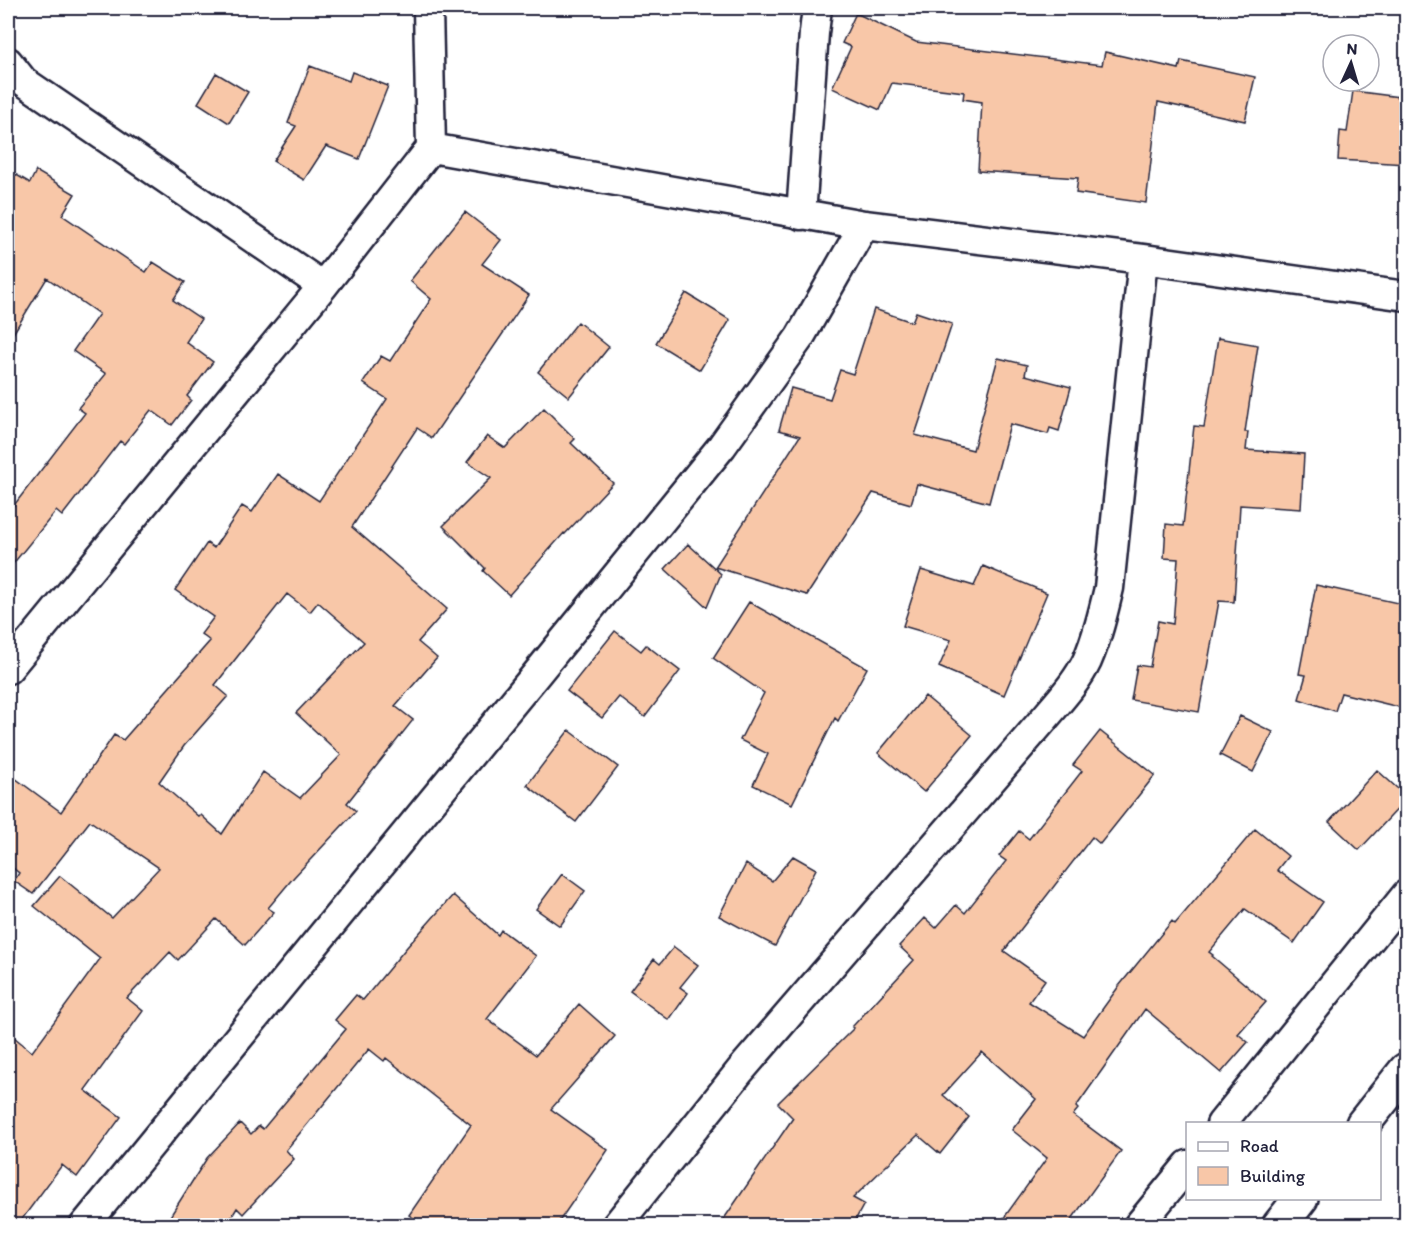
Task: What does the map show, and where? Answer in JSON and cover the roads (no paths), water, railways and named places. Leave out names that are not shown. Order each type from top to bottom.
[{"type":"street","points":[[8,669],[323,286],[431,148],[428,8]]},
{"type":"street","points":[[801,214],[814,33],[818,8]]},
{"type":"street","points":[[8,62],[23,81],[323,286]]},
{"type":"street","points":[[431,148],[864,225],[1143,259],[1407,296]]},
{"type":"street","points":[[84,1226],[722,446],[800,337],[864,225]]},
{"type":"street","points":[[616,1226],[740,1071],[1044,719],[1068,690],[1086,663],[1098,632],[1109,588],[1143,259]]},
{"type":"street","points":[[1223,1122],[1407,895]]},
{"type":"street","points":[[1365,1122],[1407,1070]]},
{"type":"street","points":[[1138,1226],[1186,1167]]},
{"type":"street","points":[[1279,1226],[1299,1200]]}]
